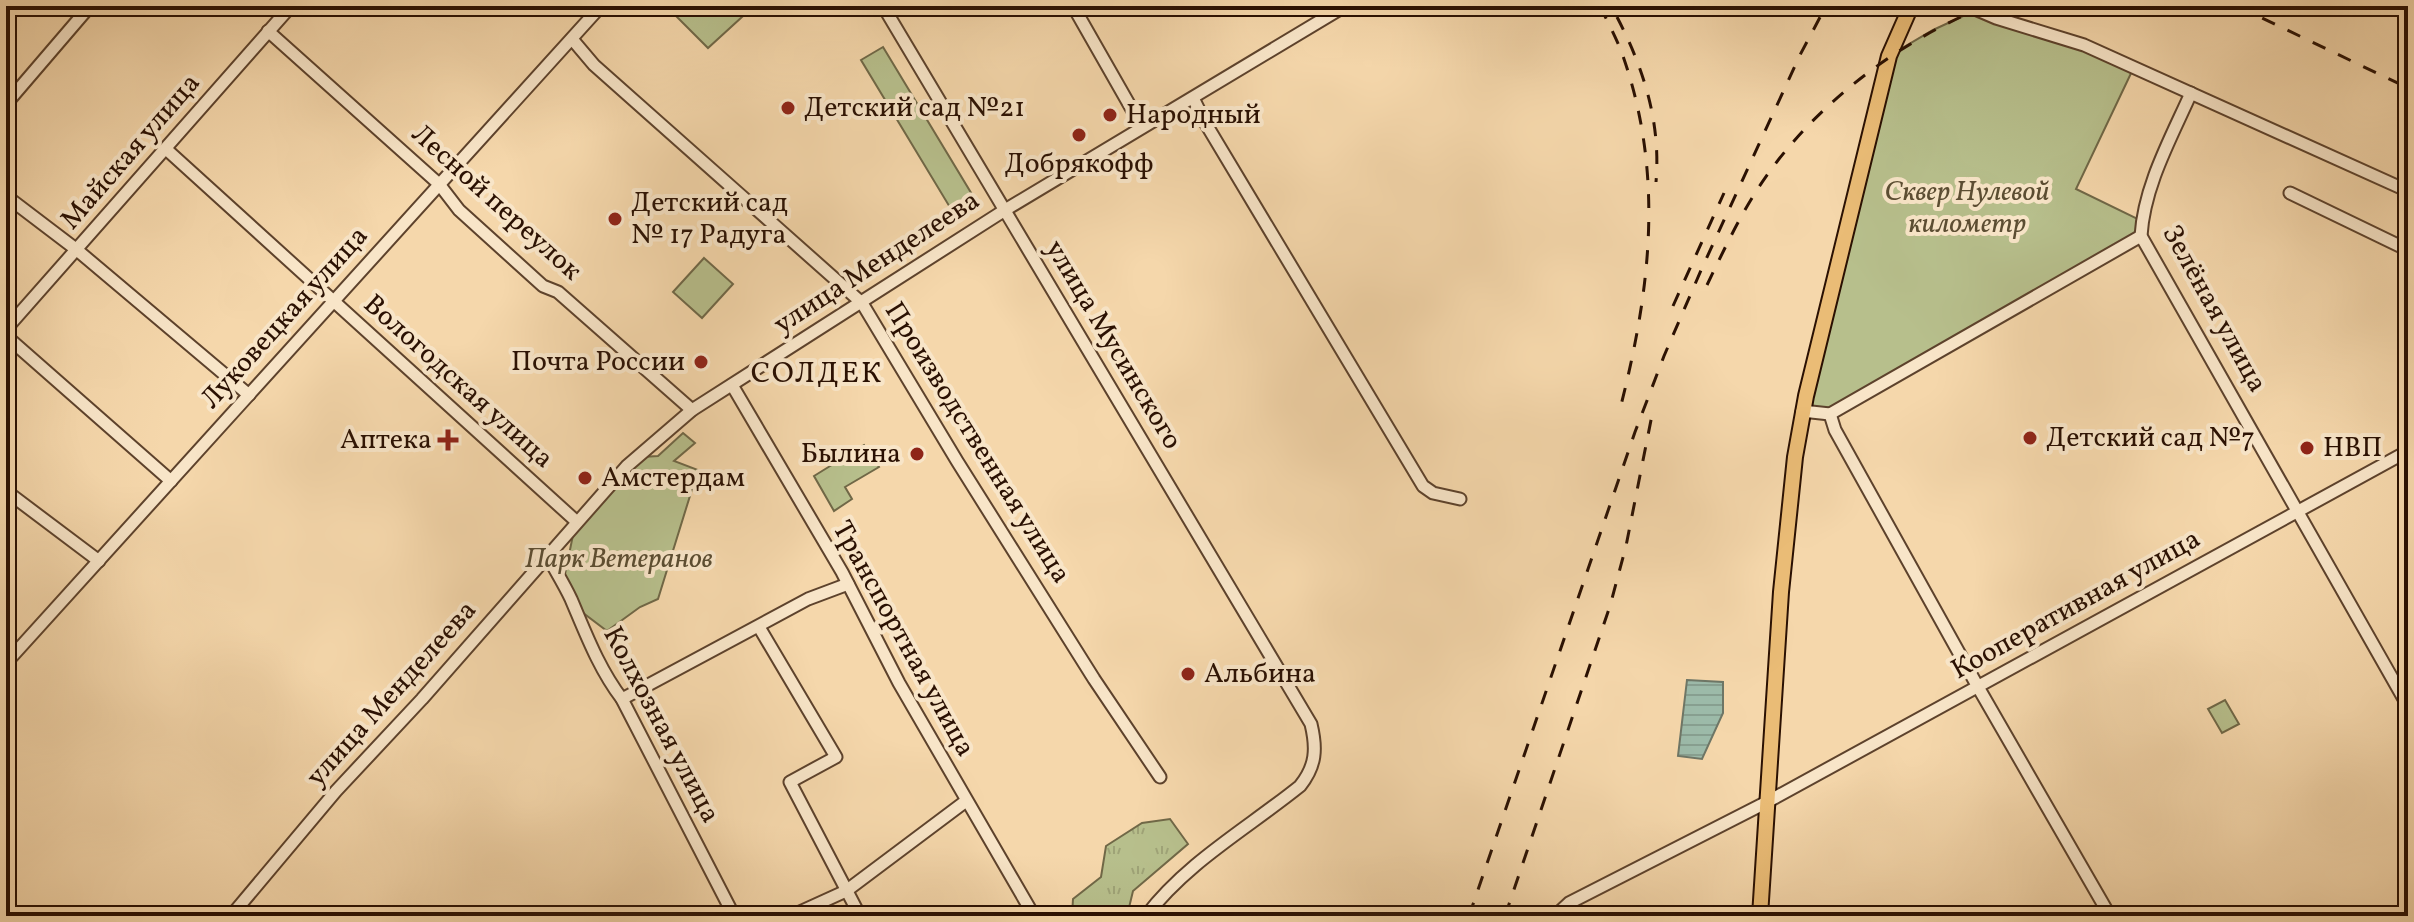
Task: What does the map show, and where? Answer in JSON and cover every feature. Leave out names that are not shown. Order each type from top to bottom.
[{"type":"main road","points":[[1760,916],[1781,592],[1802,411],[1889,56],[1911,6]]},
{"type":"street","points":[[6,104],[90,6]]},
{"type":"street","name":"Майская улица","points":[[6,329],[291,6]]},
{"type":"street","name":"Луковецкая улица","points":[[6,663],[601,6]]},
{"type":"street","name":"улица Мусинского","points":[[883,6],[1303,707],[1316,743],[1309,775],[1286,797],[1194,866],[1164,892],[1146,916]]},
{"type":"street","points":[[1073,6],[1142,127]]},
{"type":"street","name":"улица Менделеева","points":[[231,916],[336,791],[422,699],[627,466],[692,410],[1005,210],[1345,6]]},
{"type":"street","points":[[1968,6],[1996,18],[2084,45],[2408,191]]},
{"type":"street","name":"Лесной переулок","points":[[268,31],[439,184],[459,210],[543,286],[558,292],[692,410]]},
{"type":"street","name":"Производственная улица","points":[[572,39],[594,65],[862,303],[1094,679],[1160,777]]},
{"type":"street","name":"Зелёная улица","points":[[2191,93],[2158,168],[2142,221],[2141,236],[2408,706]]},
{"type":"street","points":[[1193,98],[1423,486],[1433,493],[1460,499]]},
{"type":"street","name":"Вологодская улица","points":[[166,149],[577,522]]},
{"type":"street","points":[[2290,193],[2408,250]]},
{"type":"street","points":[[6,196],[77,250],[249,395]]},
{"type":"street","points":[[1802,411],[1830,414],[2141,236]]},
{"type":"street","points":[[6,336],[171,481]]},
{"type":"street","name":"Транспортная улица","points":[[732,385],[848,584],[899,683],[1034,916]]},
{"type":"street","points":[[1830,414],[1835,430],[1978,687],[2110,916]]},
{"type":"street","name":"Кооперативная улица","points":[[1555,916],[1569,903],[1767,802],[2408,451]]},
{"type":"street","points":[[7,493],[99,561]]},
{"type":"street","name":"Колхозная улица","points":[[547,555],[604,671],[622,699],[734,916]]},
{"type":"street","points":[[622,699],[808,599],[848,584]]},
{"type":"street","points":[[759,627],[836,757],[790,782],[860,916]]},
{"type":"street","points":[[791,916],[846,891],[966,801]]},
{"type":"green space","points":[[688,6],[754,6],[708,48],[677,17]]},
{"type":"green space","name":"Сквер Нулевой километр","points":[[1976,10],[2134,67],[2076,189],[2142,221],[2141,236],[1830,414],[1802,411],[1889,56],[1933,30]]},
{"type":"green space","points":[[883,47],[976,201],[954,214],[861,60]]},
{"type":"green space","points":[[704,258],[733,284],[702,318],[673,292]]},
{"type":"green space","name":"Парк Ветеранов","points":[[683,433],[695,443],[674,461],[698,470],[658,599],[640,607],[607,631],[574,606],[563,584],[573,535],[642,457],[658,456]]},
{"type":"green space","points":[[864,445],[879,467],[845,487],[852,499],[834,511],[814,476]]},
{"type":"green space","points":[[2225,700],[2239,724],[2222,733],[2208,709]]},
{"type":"green space","points":[[1170,819],[1188,844],[1133,891],[1127,916],[1072,916],[1073,899],[1101,877],[1106,846],[1142,823]]},
{"type":"shaded area","points":[[1687,680],[1723,682],[1723,713],[1702,759],[1678,756]]},
{"type":"railway","points":[[1600,6],[1621,50],[1636,101],[1648,190],[1645,279],[1639,324],[1619,413]]},
{"type":"railway","points":[[1469,916],[1664,356],[1800,55],[1826,6]]},
{"type":"railway","points":[[1707,285],[1752,198],[1773,167],[1825,109],[1885,60],[1952,21],[1986,6]]},
{"type":"railway","points":[[2237,6],[2408,88]]},
{"type":"railway","points":[[1617,17],[1643,77],[1653,118],[1656,182]]},
{"type":"railway","points":[[1673,306],[1724,193]]},
{"type":"railway","points":[[1505,916],[1610,606],[1626,546],[1653,410]]},
{"type":"place","name":"Детский сад №21","points":[[788,108]]},
{"type":"place","name":"Народный","points":[[1110,115]]},
{"type":"place","name":"Добрякофф","points":[[1079,135]]},
{"type":"place","name":"Детский сад № 17 Радуга","points":[[615,219]]},
{"type":"place","name":"Почта России","points":[[701,362]]},
{"type":"place","name":"Детский сад №7","points":[[2030,438]]},
{"type":"place","name":"Аптека","points":[[448,440]]},
{"type":"place","name":"НВП","points":[[2307,448]]},
{"type":"place","name":"Былина","points":[[917,454]]},
{"type":"place","name":"Амстердам","points":[[585,478]]},
{"type":"place","name":"Альбина","points":[[1188,674]]},
{"type":"district","name":"СОЛДЕК","points":[[817,374]]}]
